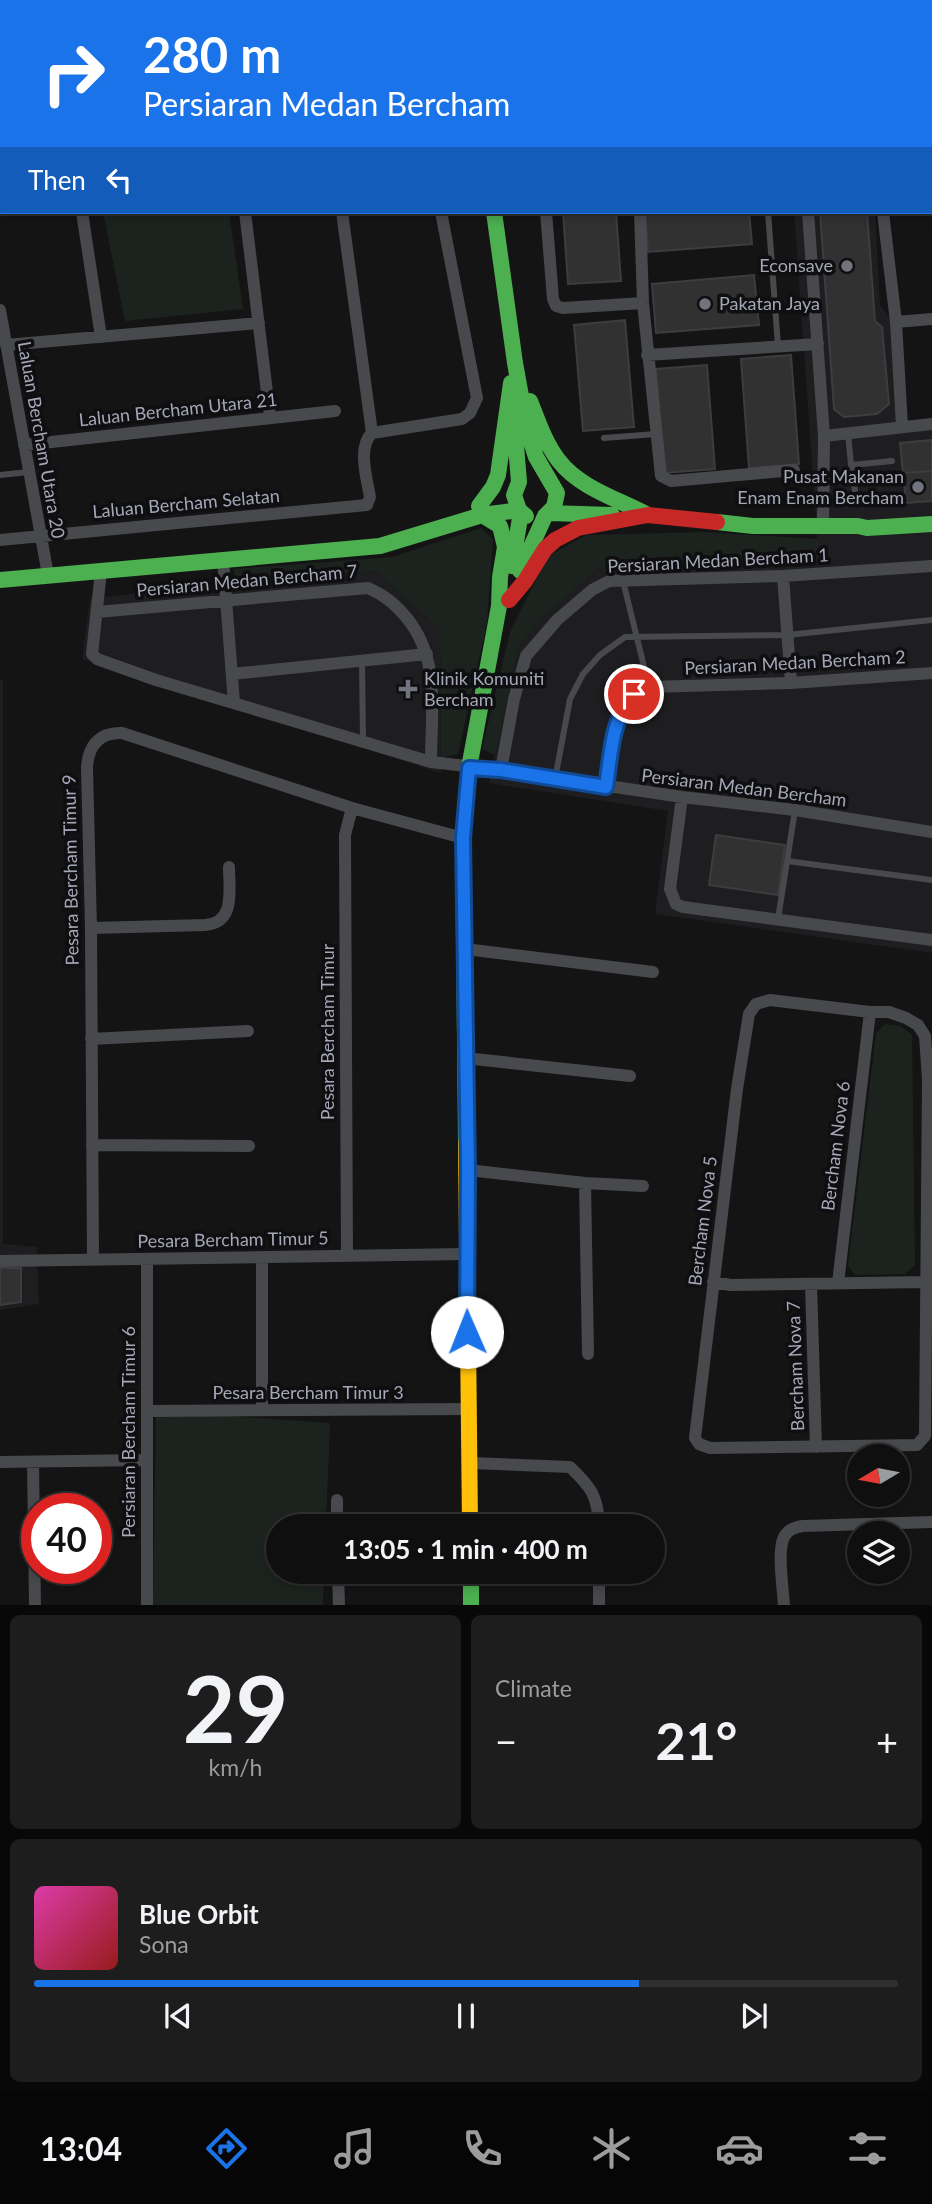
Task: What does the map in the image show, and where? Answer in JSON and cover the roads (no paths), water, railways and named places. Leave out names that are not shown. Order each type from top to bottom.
[{"type":"street","points":[[82,214],[102,337]]},
{"type":"street","points":[[245,214],[270,417]]},
{"type":"street","points":[[342,214],[372,433],[461,419],[470,413],[477,398],[441,214]]},
{"type":"street","points":[[470,1514],[463,838],[469,768],[496,632],[513,564],[520,511],[514,495],[518,485],[511,383],[487,214]]},
{"type":"street","points":[[494,214],[515,363],[529,437],[548,479],[555,486],[557,501],[547,514],[504,603]]},
{"type":"street","points":[[546,214],[553,299],[556,306],[563,309],[643,303]]},
{"type":"street","points":[[640,214],[643,303],[660,472],[667,481],[794,470]]},
{"type":"street","name":"Persiaran Medan Bercham 1","points":[[808,214],[824,436],[823,526]]},
{"type":"street","points":[[883,214],[896,322],[902,426]]},
{"type":"street","name":"Laluan Bercham Utara 20","points":[[0,310],[48,575]]},
{"type":"street","points":[[896,322],[932,319]]},
{"type":"street","points":[[6,345],[259,323]]},
{"type":"street","points":[[648,355],[818,344]]},
{"type":"street","points":[[515,363],[546,439],[560,462],[568,471],[641,513]]},
{"type":"street","points":[[480,511],[498,475],[511,383]]},
{"type":"street","name":"Laluan Bercham Utara 21","points":[[24,445],[335,411]]},
{"type":"street","points":[[824,436],[932,424]]},
{"type":"street","name":"Laluan Bercham Selatan","points":[[0,540],[367,505],[370,497],[364,448],[372,433]]},
{"type":"street","points":[[480,511],[532,475],[641,513]]},
{"type":"street","points":[[480,511],[500,526],[504,538],[504,603]]},
{"type":"street","points":[[0,580],[380,545],[420,533],[439,522],[480,511],[520,511],[533,518],[547,514],[641,513],[753,526],[867,528],[932,524]]},
{"type":"street","points":[[504,603],[525,581],[545,549],[555,540],[578,528],[616,523],[641,513]]},
{"type":"street","points":[[858,526],[865,521],[932,516]]},
{"type":"street","points":[[223,560],[234,703]]},
{"type":"street","name":"Persiaran Medan Bercham 1","points":[[501,770],[514,699],[526,656],[557,620],[592,590],[609,581],[783,576],[932,566]]},
{"type":"street","points":[[97,611],[101,571]]},
{"type":"street","points":[[783,576],[791,683]]},
{"type":"street","name":"Persiaran Medan Bercham 7","points":[[97,611],[368,588],[382,594],[394,603],[416,630],[428,654],[432,677],[430,762]]},
{"type":"street","name":"Persiaran Medan Bercham","points":[[97,611],[92,650],[94,657],[156,680],[430,762],[794,810],[932,832]]},
{"type":"street","points":[[232,674],[428,654]]},
{"type":"street","name":"Persiaran Medan Bercham 2","points":[[649,687],[791,683],[932,673]]},
{"type":"street","points":[[606,787],[618,717],[634,694],[649,687]]},
{"type":"street","name":"Pesara Bercham Timur 9","points":[[93,1260],[87,768],[90,749],[102,736],[122,733],[352,808],[463,838]]},
{"type":"street","points":[[682,797],[670,890],[676,904],[932,940]]},
{"type":"street","name":"Pesara Bercham Timur","points":[[347,1256],[345,835],[352,808]]},
{"type":"street","points":[[91,928],[205,925],[219,922],[224,918],[229,906],[229,867]]},
{"type":"street","points":[[465,949],[653,972]]},
{"type":"street","name":"Bercham Nova 5","points":[[816,1447],[710,1448],[699,1444],[695,1438],[713,1282],[749,1014],[756,1004],[769,1000],[870,1012]]},
{"type":"street","points":[[816,1447],[911,1446],[922,1441],[925,1436],[930,1058],[925,1036],[918,1025],[889,1012],[870,1012]]},
{"type":"street","name":"Bercham Nova 6","points":[[838,1283],[870,1012]]},
{"type":"street","points":[[91,1039],[248,1031]]},
{"type":"street","points":[[466,1058],[630,1076]]},
{"type":"street","points":[[92,1145],[249,1146]]},
{"type":"street","points":[[468,1170],[585,1183],[643,1186]]},
{"type":"street","points":[[585,1183],[588,1354]]},
{"type":"street","name":"Pesara Bercham Timur 5","points":[[0,1261],[467,1254]]},
{"type":"street","points":[[262,1257],[262,1410]]},
{"type":"street","name":"Persiaran Bercham Timur 6","points":[[146,1605],[147,1259]]},
{"type":"street","points":[[713,1282],[731,1285],[926,1282]]},
{"type":"street","name":"Bercham Nova 7","points":[[811,1284],[816,1447]]},
{"type":"street","name":"Pesara Bercham Timur 3","points":[[147,1411],[468,1409]]},
{"type":"street","points":[[0,1462],[147,1460]]},
{"type":"street","points":[[33,1462],[35,1605]]},
{"type":"street","points":[[470,1464],[570,1467],[590,1486],[598,1514]]},
{"type":"street","points":[[337,1500],[337,1514]]},
{"type":"street","points":[[784,1605],[781,1549],[783,1538],[794,1528],[932,1522]]},
{"type":"street","points":[[338,1584],[339,1605]]},
{"type":"street","points":[[471,1584],[471,1605]]},
{"type":"street","points":[[599,1584],[599,1605]]},
{"type":"lane","points":[[768,214],[778,346]]},
{"type":"lane","points":[[848,433],[857,504]]},
{"type":"lane","points":[[604,438],[656,434]]},
{"type":"lane","points":[[851,465],[892,461]]},
{"type":"lane","points":[[0,475],[29,472]]},
{"type":"lane","points":[[622,581],[649,687]]},
{"type":"lane","points":[[555,780],[570,699],[583,674],[615,642],[625,637],[788,635],[932,620]]},
{"type":"lane","points":[[362,661],[363,742]]},
{"type":"lane","points":[[778,919],[794,810]]},
{"type":"lane","points":[[787,861],[932,880]]},
{"type":"place","name":"Econsave","points":[[847,266]]},
{"type":"place","name":"Pakatan Jaya","points":[[705,304]]},
{"type":"place","name":"Pusat Makanan Enam Enam Bercham","points":[[918,487]]},
{"type":"place","name":"Klinik Komuniti Bercham","points":[[408,689]]}]
